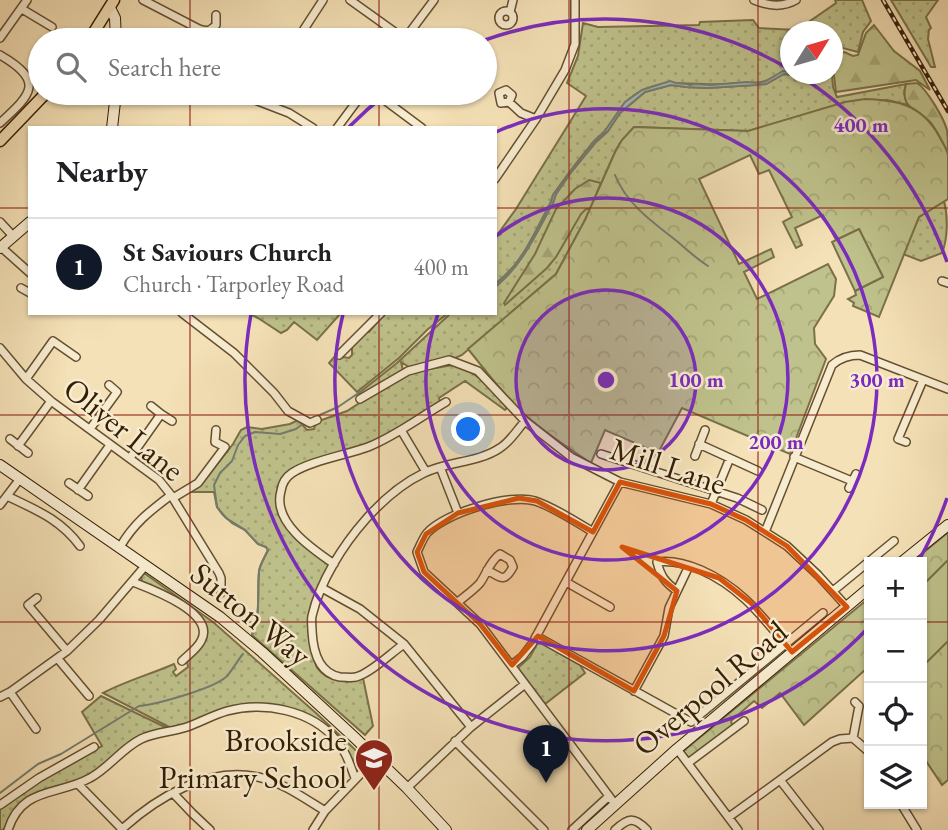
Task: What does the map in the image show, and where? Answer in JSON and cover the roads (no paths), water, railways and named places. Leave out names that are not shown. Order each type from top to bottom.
[{"type":"main road","points":[[97,28],[112,4]]},
{"type":"main road","points":[[112,4],[115,28]]},
{"type":"main road","points":[[0,141],[34,105]]},
{"type":"main road","points":[[112,126],[115,105]]},
{"type":"main road","points":[[0,247],[28,224]]},
{"type":"main road","name":"Sutton Way","points":[[0,466],[146,565],[256,647],[376,758],[446,830]]},
{"type":"main road","points":[[908,557],[948,525]]},
{"type":"main road","name":"Overpool Road","points":[[587,830],[612,800],[677,749],[789,648],[864,593]]},
{"type":"street","points":[[0,38],[27,0]]},
{"type":"street","points":[[143,0],[200,28]]},
{"type":"street","points":[[306,28],[323,0]]},
{"type":"street","points":[[350,0],[388,28]]},
{"type":"street","points":[[414,28],[434,0]]},
{"type":"street","points":[[509,12],[513,0]]},
{"type":"street","points":[[497,176],[565,70],[576,44],[575,0]]},
{"type":"street","points":[[754,0],[776,6],[796,0]]},
{"type":"street","points":[[22,9],[52,27]]},
{"type":"street","points":[[213,28],[216,25],[216,15]]},
{"type":"street","points":[[0,55],[21,68],[27,75],[28,82]]},
{"type":"street","points":[[0,123],[23,102],[28,91]]},
{"type":"street","points":[[509,102],[522,113],[536,119]]},
{"type":"street","points":[[268,105],[289,113],[310,126]]},
{"type":"street","points":[[338,126],[354,105]]},
{"type":"street","points":[[391,105],[419,126]]},
{"type":"street","points":[[0,222],[13,236]]},
{"type":"street","points":[[0,247],[28,270]]},
{"type":"street","points":[[21,288],[28,292]]},
{"type":"street","points":[[185,315],[234,353],[288,411],[310,423],[317,419]]},
{"type":"street","points":[[339,355],[379,315]]},
{"type":"street","points":[[26,379],[54,341],[76,357]]},
{"type":"street","name":"Oliver Lane","points":[[0,348],[26,379],[51,401],[159,480],[172,496],[219,573],[220,593]]},
{"type":"street","points":[[765,532],[832,365],[838,360],[860,355],[948,389]]},
{"type":"street","points":[[0,363],[8,358]]},
{"type":"street","name":"Mill Lane","points":[[360,399],[408,371],[449,360],[478,371],[525,421],[571,457],[620,482],[711,504],[739,516],[787,546],[847,607]]},
{"type":"street","points":[[906,442],[894,437],[923,380]]},
{"type":"street","points":[[90,429],[117,392],[109,385]]},
{"type":"street","points":[[18,446],[51,401]]},
{"type":"street","points":[[334,564],[309,546],[288,522],[279,502],[286,479],[307,466],[357,451],[390,437],[446,401]]},
{"type":"street","points":[[151,406],[172,421]]},
{"type":"street","points":[[130,458],[161,414]]},
{"type":"street","points":[[404,644],[357,677],[335,676],[325,670],[318,660],[313,644],[311,619],[322,587],[334,564],[379,505],[401,488],[426,472],[493,453],[507,442],[525,421]]},
{"type":"street","points":[[120,547],[140,519],[172,496],[198,484],[225,447],[215,442],[216,430]]},
{"type":"street","points":[[401,430],[426,472]]},
{"type":"street","points":[[695,456],[705,430]]},
{"type":"street","points":[[10,439],[27,453]]},
{"type":"street","points":[[699,444],[758,471]]},
{"type":"street","points":[[78,489],[110,445]]},
{"type":"street","points":[[601,454],[737,498],[762,510]]},
{"type":"street","points":[[794,457],[852,481]]},
{"type":"street","points":[[711,504],[730,458]]},
{"type":"street","points":[[440,467],[458,513]]},
{"type":"street","points":[[646,488],[653,471]]},
{"type":"street","points":[[0,505],[19,480]]},
{"type":"street","points":[[512,665],[536,636],[620,482]]},
{"type":"street","points":[[69,483],[88,496]]},
{"type":"street","points":[[7,496],[49,516],[73,536],[80,546]]},
{"type":"street","points":[[572,830],[612,800],[480,624],[424,572],[417,552],[426,534],[443,520],[458,513],[510,500],[537,501],[593,532]]},
{"type":"street","points":[[833,592],[894,541]]},
{"type":"street","points":[[677,591],[660,575],[657,562],[672,561],[689,565],[719,578],[751,603],[789,648]]},
{"type":"street","points":[[0,697],[67,651],[99,620],[146,565]]},
{"type":"street","points":[[536,636],[634,691],[664,636],[669,608],[689,565]]},
{"type":"street","points":[[457,602],[478,585],[487,570]]},
{"type":"street","points":[[132,582],[171,597],[200,622],[203,629],[200,643],[182,661]]},
{"type":"street","points":[[566,582],[610,607]]},
{"type":"street","points":[[322,587],[360,609],[404,644],[471,727]]},
{"type":"street","points":[[37,598],[28,605],[67,651]]},
{"type":"street","name":"Overpool Road","points":[[634,691],[691,722],[789,648],[823,613]]},
{"type":"street","points":[[58,659],[89,696]]},
{"type":"street","points":[[407,788],[471,727],[525,684]]},
{"type":"street","points":[[10,692],[36,729]]},
{"type":"street","points":[[853,738],[859,704]]},
{"type":"street","points":[[8,830],[15,815],[31,799],[78,784],[105,769],[139,740],[229,711],[274,708],[292,712],[322,727],[335,738],[347,755],[355,778]]},
{"type":"street","points":[[688,763],[744,720]]},
{"type":"street","points":[[729,817],[832,741],[853,738],[864,748]]},
{"type":"street","points":[[456,741],[544,830]]},
{"type":"street","points":[[0,804],[94,747]]},
{"type":"street","points":[[677,749],[738,830]]},
{"type":"street","points":[[313,830],[325,811],[376,758]]},
{"type":"street","points":[[78,784],[121,830],[142,811],[173,793],[209,778],[233,775],[270,781],[300,794],[325,811]]},
{"type":"street","points":[[780,780],[819,830]]},
{"type":"street","points":[[173,793],[210,830]]},
{"type":"street","points":[[904,809],[917,830]]},
{"type":"street","points":[[615,830],[631,819],[638,821],[647,830]]},
{"type":"water","points":[[780,73],[780,76],[766,84],[707,88],[671,85],[645,92],[620,113],[608,131],[572,171],[556,194],[521,259],[497,285],[527,246],[553,195],[625,102],[642,90],[670,81],[690,85],[759,83]]},
{"type":"waterway","points":[[615,175],[620,186],[642,213],[708,266]]},
{"type":"waterway","points":[[313,418],[338,407],[360,392]]},
{"type":"waterway","points":[[252,635],[258,612],[260,569],[268,550],[222,514],[217,507],[214,485],[220,473],[232,461],[245,436],[255,432],[280,434],[296,429],[305,422]]},
{"type":"waterway","points":[[0,793],[38,764],[61,754],[139,706],[184,695],[219,682],[228,675],[243,654]]},
{"type":"railway","points":[[883,0],[948,111]]},
{"type":"place","name":"St Saviours Church","points":[[546,783]]},
{"type":"place","name":"Brookside Primary School","points":[[374,792]]}]
